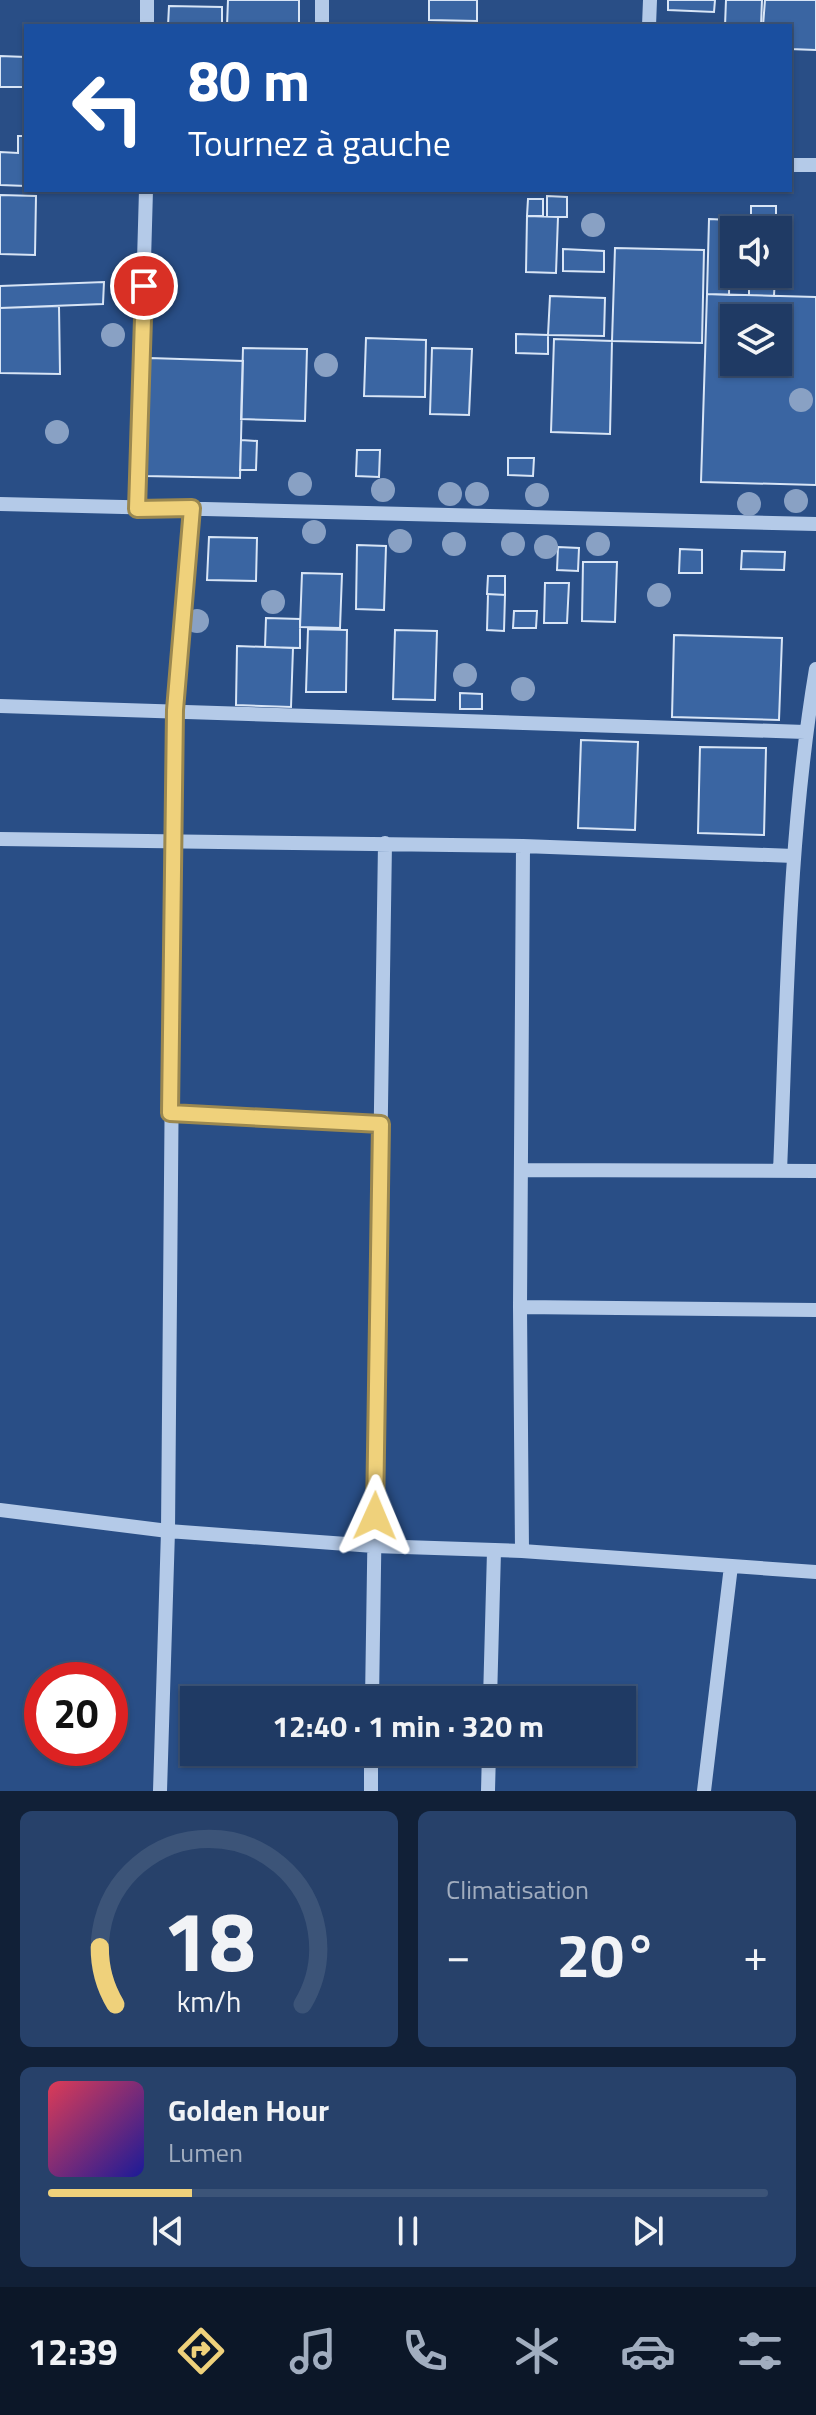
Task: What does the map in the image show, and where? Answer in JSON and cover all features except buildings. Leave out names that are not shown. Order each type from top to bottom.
[{"type":"street","points":[[147,0],[147,24]]},
{"type":"street","points":[[322,0],[322,24]]},
{"type":"street","points":[[649,24],[650,0]]},
{"type":"street","points":[[792,165],[816,165]]},
{"type":"street","points":[[137,509],[146,192]]},
{"type":"street","points":[[0,504],[816,524]]},
{"type":"street","points":[[160,1791],[168,1531],[175,710],[192,508]]},
{"type":"street","points":[[780,1171],[794,856],[805,732],[816,669]]},
{"type":"street","points":[[0,706],[805,732]]},
{"type":"street","points":[[0,839],[385,843],[794,856]]},
{"type":"street","points":[[372,1686],[385,843]]},
{"type":"street","points":[[522,1551],[523,846]]},
{"type":"street","points":[[170,1113],[381,1124]]},
{"type":"street","points":[[521,1170],[816,1171]]},
{"type":"street","points":[[520,1307],[816,1310]]},
{"type":"street","points":[[0,1510],[168,1531],[816,1572]]},
{"type":"street","points":[[490,1686],[494,1551]]},
{"type":"street","points":[[704,1791],[731,1566]]},
{"type":"street","points":[[371,1766],[371,1791]]},
{"type":"street","points":[[488,1791],[489,1766]]},
{"type":"route","points":[[144,286],[137,509],[192,508],[175,710],[170,1113],[381,1124],[375,1516]]}]
